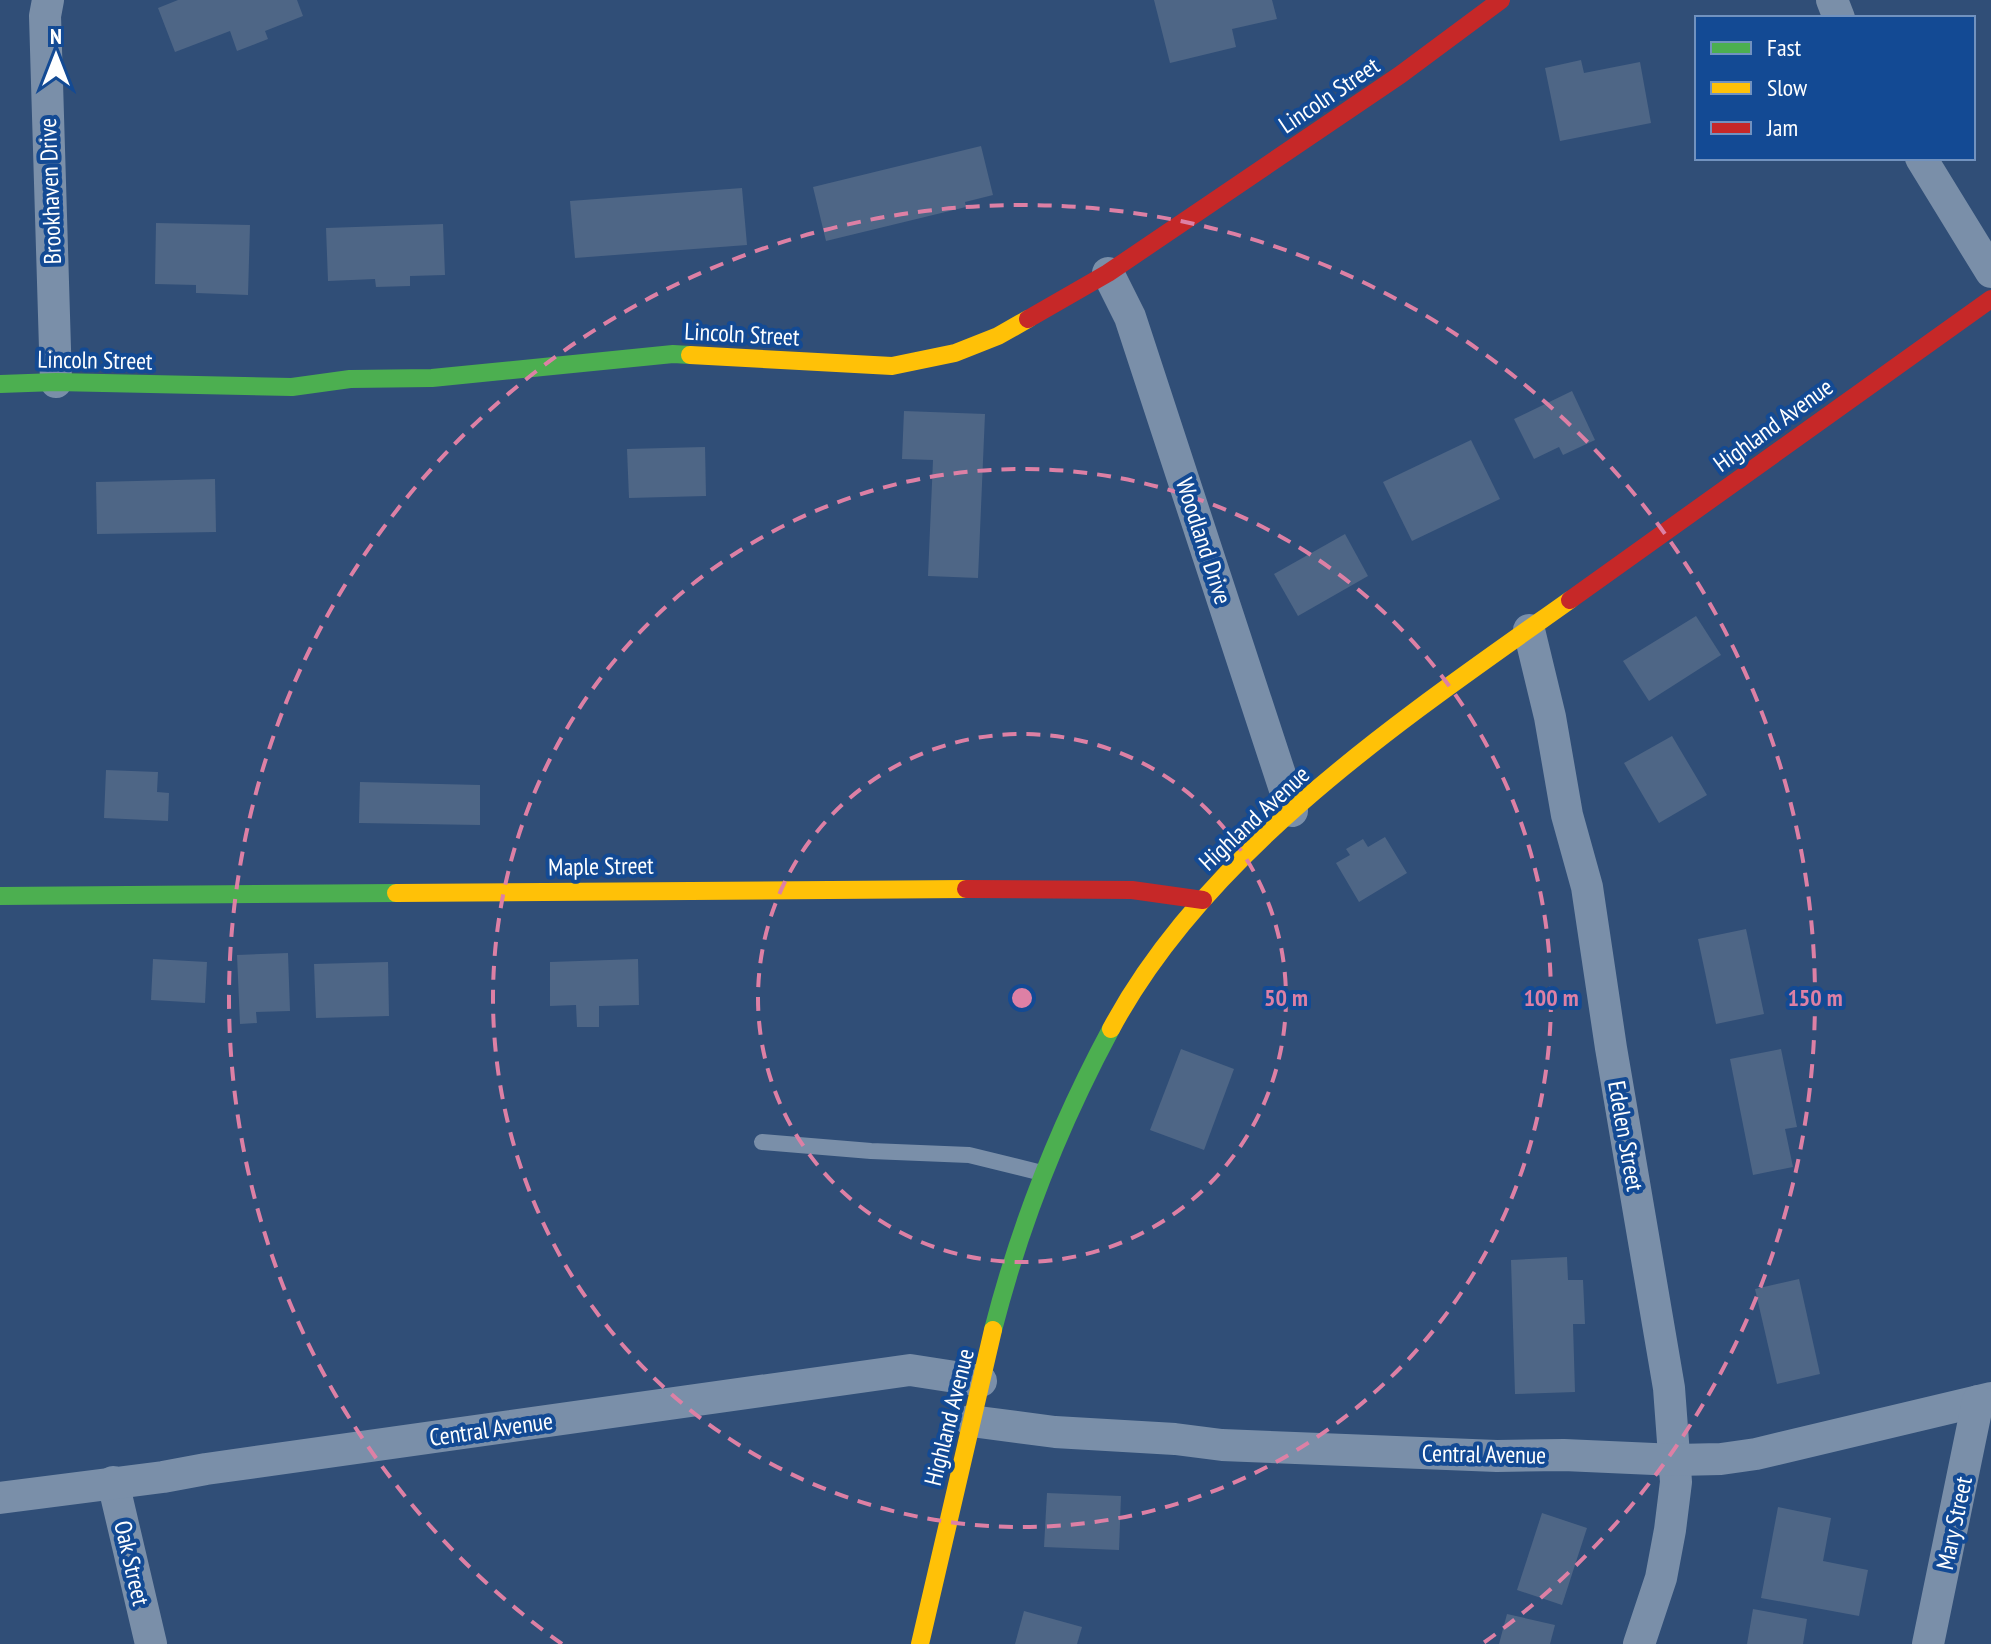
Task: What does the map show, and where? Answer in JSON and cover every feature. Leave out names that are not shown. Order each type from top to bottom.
[{"type":"street","name":"Brookhaven Drive","points":[[48,0],[45,16],[56,382]]},
{"type":"street","name":"Lincoln Street","points":[[0,384],[56,382],[292,387],[350,379],[432,378],[673,354],[892,366],[955,353],[998,336],[1108,273],[1400,75],[1501,0]]},
{"type":"street","points":[[1922,160],[1991,272]]},
{"type":"street","name":"Woodland Drive","points":[[1108,273],[1130,317],[1292,811]]},
{"type":"street","name":"Highland Avenue","points":[[920,1644],[981,1381],[1015,1256],[1043,1174],[1077,1093],[1117,1017],[1164,948],[1245,854],[1373,745],[1991,299]]},
{"type":"street","name":"Edelen Street","points":[[1529,630],[1550,717],[1567,815],[1587,887],[1669,1388],[1676,1482],[1661,1578],[1639,1644]]},
{"type":"street","name":"Maple Street","points":[[0,896],[1041,888],[1132,890],[1203,900]]},
{"type":"street","name":"Central Avenue","points":[[0,1498],[910,1370],[981,1381]]},
{"type":"street","name":"Central Avenue","points":[[971,1421],[1055,1432],[1222,1445],[1676,1460],[1756,1454],[1984,1399]]},
{"type":"street","name":"Mary Street","points":[[1928,1644],[1984,1399]]},
{"type":"street","name":"Oak Street","points":[[113,1482],[151,1644]]},
{"type":"lane","points":[[762,1142],[969,1155],[1043,1174]]},
{"type":"building","points":[[178,0],[297,0],[303,16],[265,31],[268,39],[237,51],[230,31],[175,52],[158,8]]},
{"type":"building","points":[[1154,0],[1272,0],[1277,19],[1232,29],[1236,47],[1170,63]]},
{"type":"building","points":[[1581,60],[1584,73],[1640,62],[1651,123],[1560,141],[1545,68]]},
{"type":"building","points":[[981,146],[993,195],[965,202],[966,207],[826,241],[813,187]]},
{"type":"building","points":[[742,188],[747,245],[575,258],[570,201]]},
{"type":"building","points":[[156,223],[250,225],[248,295],[196,293],[196,285],[155,284]]},
{"type":"building","points":[[443,224],[445,275],[410,276],[410,286],[376,287],[375,279],[328,281],[326,228]]},
{"type":"building","points":[[1572,391],[1595,440],[1563,455],[1559,447],[1534,459],[1514,419]]},
{"type":"building","points":[[904,411],[985,414],[978,578],[928,576],[933,460],[902,459]]},
{"type":"building","points":[[1471,440],[1500,499],[1412,541],[1383,482]]},
{"type":"building","points":[[705,447],[706,496],[629,498],[627,449]]},
{"type":"building","points":[[215,479],[216,532],[97,534],[96,482]]},
{"type":"building","points":[[1345,534],[1368,576],[1298,616],[1274,574]]},
{"type":"building","points":[[1696,616],[1721,655],[1649,701],[1623,661]]},
{"type":"building","points":[[1672,736],[1707,795],[1659,823],[1624,763]]},
{"type":"building","points":[[106,770],[158,772],[157,792],[169,793],[168,821],[104,818]]},
{"type":"building","points":[[360,782],[480,785],[480,825],[359,823]]},
{"type":"building","points":[[1385,837],[1407,873],[1359,902],[1336,863],[1350,855],[1346,849],[1363,839],[1368,847]]},
{"type":"building","points":[[1746,929],[1764,1014],[1716,1024],[1698,939]]},
{"type":"building","points":[[288,953],[290,1011],[256,1012],[257,1023],[240,1024],[237,955]]},
{"type":"building","points":[[153,959],[207,962],[205,1003],[151,1000]]},
{"type":"building","points":[[638,959],[639,1005],[599,1006],[599,1027],[577,1027],[576,1005],[550,1006],[550,962]]},
{"type":"building","points":[[388,962],[389,1016],[316,1018],[314,964]]},
{"type":"building","points":[[1181,1049],[1234,1069],[1204,1150],[1150,1130]]},
{"type":"building","points":[[1781,1049],[1797,1127],[1785,1129],[1793,1167],[1753,1175],[1730,1059]]},
{"type":"building","points":[[1567,1257],[1568,1280],[1583,1280],[1585,1324],[1573,1324],[1575,1392],[1515,1394],[1511,1260]]},
{"type":"building","points":[[1799,1279],[1820,1374],[1777,1384],[1755,1289]]},
{"type":"building","points":[[1047,1493],[1121,1496],[1119,1550],[1044,1547]]},
{"type":"building","points":[[1778,1507],[1831,1518],[1823,1561],[1868,1570],[1859,1616],[1761,1598]]},
{"type":"building","points":[[1542,1513],[1587,1528],[1562,1605],[1517,1590]]},
{"type":"building","points":[[1753,1609],[1807,1619],[1803,1644],[1747,1644]]},
{"type":"building","points":[[1024,1611],[1082,1627],[1077,1644],[1015,1644]]},
{"type":"building","points":[[1507,1614],[1555,1625],[1550,1644],[1499,1644]]},
{"type":"traffic: fast","points":[[0,384],[56,382],[292,387],[350,379],[432,378],[673,354],[690,355]]},
{"type":"traffic: fast","points":[[0,896],[396,893]]},
{"type":"traffic: fast","points":[[993,1330],[1043,1175],[1111,1029]]},
{"type":"traffic: slow","points":[[690,355],[892,366],[955,353],[998,336],[1028,319]]},
{"type":"traffic: slow","points":[[1111,1029],[1152,964],[1200,902],[1256,844],[1379,739],[1570,600]]},
{"type":"traffic: slow","points":[[396,893],[966,889]]},
{"type":"traffic: slow","points":[[920,1644],[993,1330]]},
{"type":"traffic: jam","points":[[1028,319],[1108,273],[1400,75],[1501,0]]},
{"type":"traffic: jam","points":[[1570,600],[1991,299]]},
{"type":"traffic: jam","points":[[966,889],[1132,890],[1203,900]]}]
